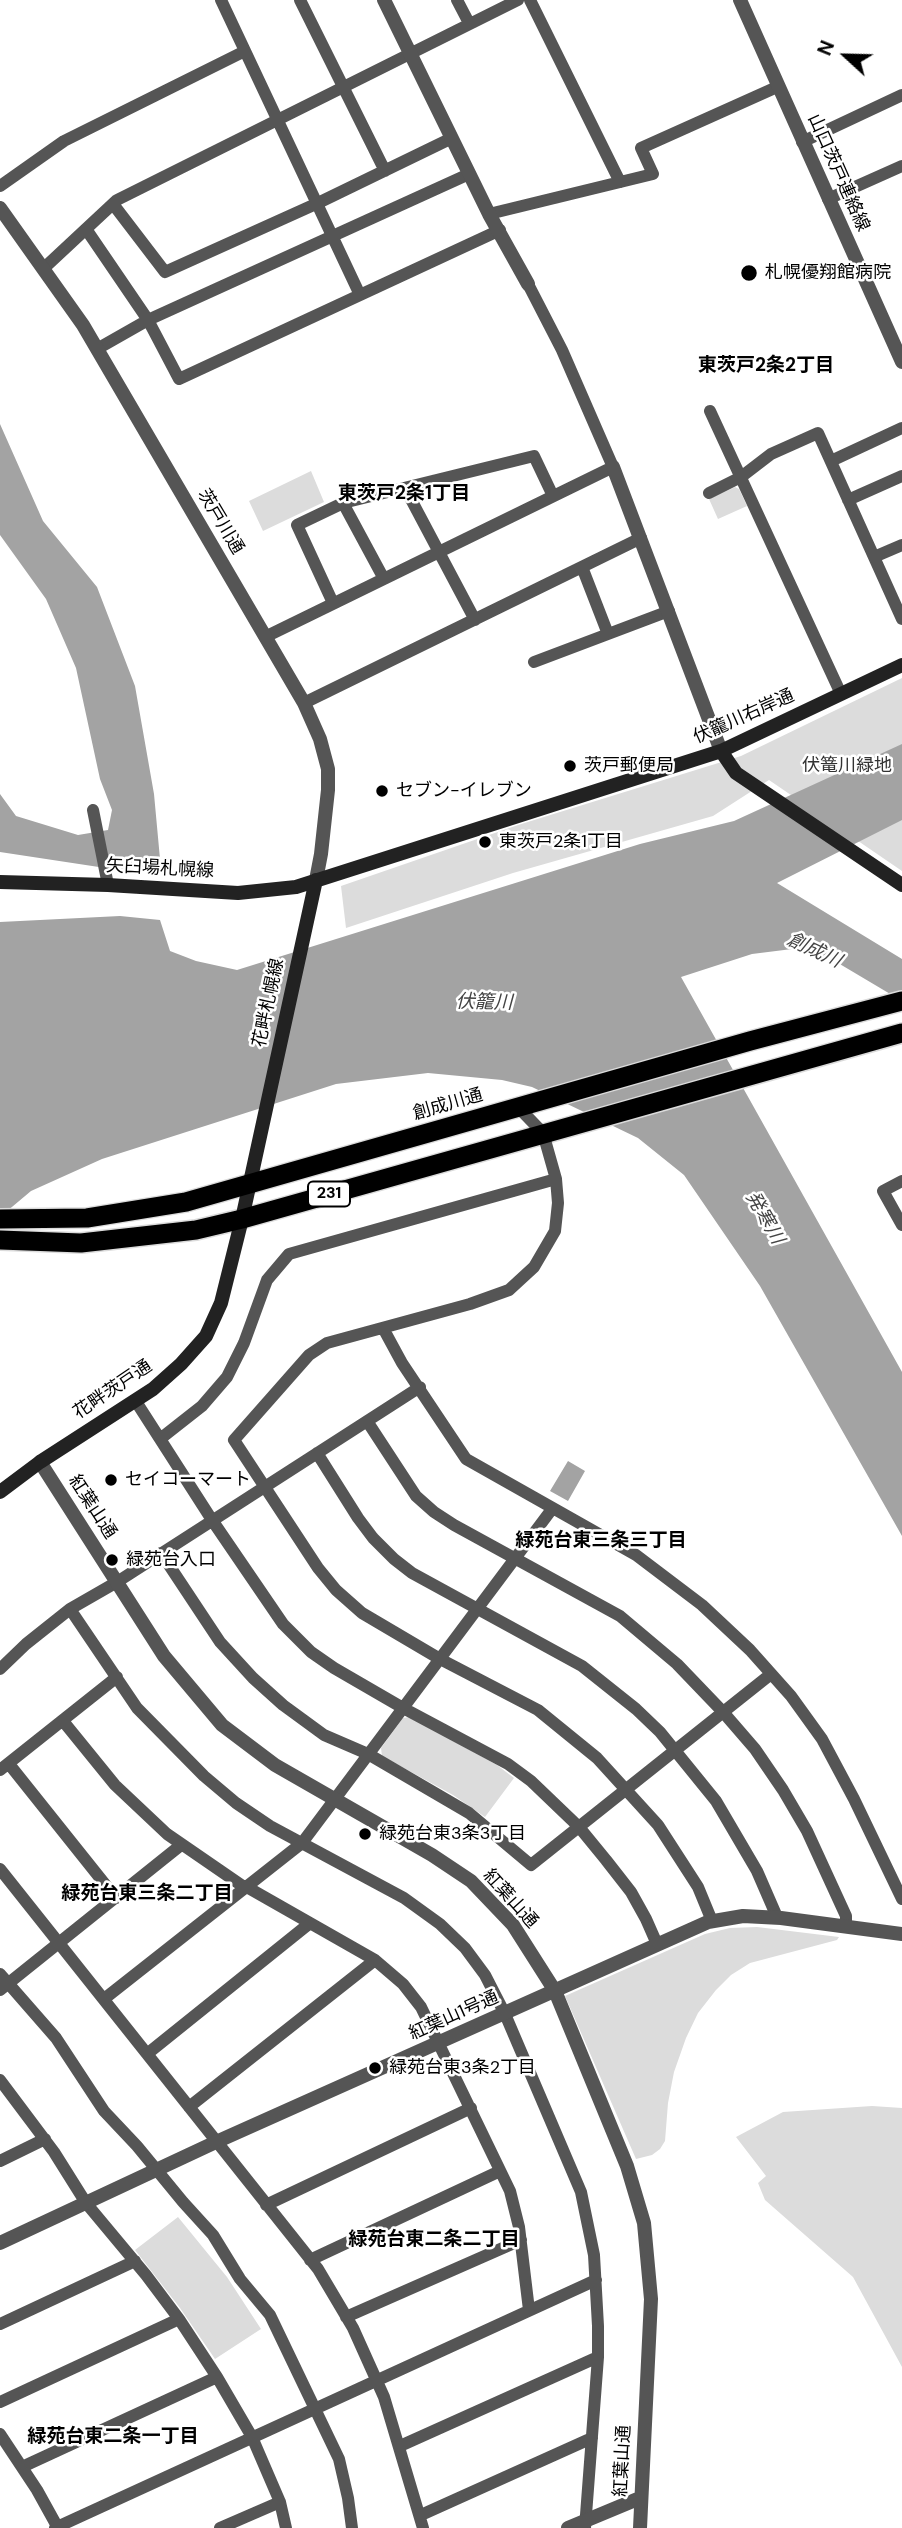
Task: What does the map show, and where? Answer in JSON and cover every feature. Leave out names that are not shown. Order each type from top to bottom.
[{"type":"highway","name":"創成川通","points":[[0,1219],[87,1218],[186,1202],[750,1041],[902,1001]]},
{"type":"highway","name":"231","points":[[0,1240],[81,1243],[196,1230],[902,1033]]},
{"type":"main road","name":"伏籠川右岸通","points":[[316,880],[721,751],[902,665]]},
{"type":"main road","points":[[721,751],[736,773],[902,886]]},
{"type":"main road","name":"矢臼場札幌線","points":[[0,882],[107,879],[238,893],[276,890],[316,880]]},
{"type":"main road","name":"花畔札幌線","points":[[260,1134],[316,880]]},
{"type":"main road","name":"花畔茨戸通","points":[[0,1492],[40,1462],[153,1389],[181,1364],[206,1336],[221,1303],[260,1134]]},
{"type":"street","points":[[221,0],[360,295]]},
{"type":"street","points":[[300,0],[385,171]]},
{"type":"street","points":[[384,0],[489,214],[500,230],[562,350],[641,538],[721,751]]},
{"type":"street","points":[[457,0],[469,23]]},
{"type":"street","points":[[43,269],[113,204],[518,0]]},
{"type":"street","points":[[530,0],[620,181]]},
{"type":"street","name":"山口茨戸連絡線","points":[[740,0],[902,362]]},
{"type":"street","points":[[0,186],[64,141],[245,51]]},
{"type":"street","points":[[489,214],[653,174],[641,148],[777,87]]},
{"type":"street","points":[[802,142],[902,95]]},
{"type":"street","points":[[113,204],[165,272],[318,203],[452,138]]},
{"type":"street","points":[[828,199],[902,166]]},
{"type":"street","points":[[97,349],[148,320],[470,174]]},
{"type":"street","name":"茨戸川通","points":[[0,208],[83,325],[304,703],[320,739],[328,769],[324,829],[316,880]]},
{"type":"street","points":[[86,229],[148,320],[179,379],[500,230]]},
{"type":"street","points":[[710,411],[841,694]]},
{"type":"street","points":[[831,461],[902,428]]},
{"type":"street","points":[[709,493],[741,477],[771,454],[818,433],[902,617]]},
{"type":"street","points":[[333,603],[297,525],[343,503],[534,456],[553,496]]},
{"type":"street","points":[[265,637],[612,467]]},
{"type":"street","points":[[848,500],[902,476]]},
{"type":"street","points":[[405,488],[475,620]]},
{"type":"street","points":[[343,503],[384,579]]},
{"type":"street","points":[[304,703],[641,538]]},
{"type":"street","points":[[874,557],[902,545]]},
{"type":"street","points":[[582,567],[608,634]]},
{"type":"street","points":[[534,662],[669,611]]},
{"type":"street","points":[[93,810],[107,879]]},
{"type":"street","points":[[520,1106],[542,1133],[555,1179],[558,1203],[555,1231],[534,1267],[509,1290],[470,1304],[327,1343],[309,1355],[234,1440],[318,1568],[336,1590],[362,1613],[440,1659],[538,1710],[597,1758],[658,1825],[698,1887],[712,1921]]},
{"type":"street","points":[[160,1439],[202,1406],[227,1377],[244,1343],[267,1280],[289,1254],[555,1179]]},
{"type":"street","points":[[902,1181],[883,1191],[902,1226]]},
{"type":"street","points":[[383,1328],[402,1363],[466,1459],[636,1555],[702,1605],[750,1650],[791,1696],[822,1739],[860,1810],[902,1899]]},
{"type":"street","points":[[0,1669],[70,1609],[117,1582],[419,1387]]},
{"type":"street","points":[[135,1401],[284,1624],[311,1652],[334,1668],[508,1764],[531,1781],[579,1826],[631,1892],[657,1944]]},
{"type":"street","points":[[366,1421],[416,1496],[454,1525],[620,1616],[677,1664],[723,1712],[755,1749],[807,1831],[846,1916],[846,1927]]},
{"type":"street","points":[[317,1453],[366,1528],[394,1559],[412,1573],[555,1650],[590,1672],[636,1709],[676,1751],[716,1801],[757,1871],[777,1917]]},
{"type":"street","name":"紅葉山通","points":[[40,1462],[164,1656],[222,1725],[275,1765],[432,1855],[471,1881],[513,1925],[555,1991],[627,2166],[645,2223],[651,2299],[640,2528]]},
{"type":"street","points":[[104,1999],[302,1843],[552,1509]]},
{"type":"street","points":[[161,1553],[220,1642],[253,1678],[283,1705],[324,1735],[368,1754],[470,1814],[531,1865],[771,1674]]},
{"type":"street","points":[[70,1609],[137,1708],[204,1776],[236,1803],[270,1826],[404,1898],[440,1924],[465,1948],[478,1966],[505,2014],[581,2192],[594,2255],[597,2357],[585,2524]]},
{"type":"street","points":[[116,1898],[4,1767],[117,1677]]},
{"type":"street","points":[[63,1721],[115,1785],[181,1845],[244,1887],[375,1960],[403,1984],[421,2007],[440,2043],[510,2191],[521,2240],[529,2310]]},
{"type":"street","points":[[181,1845],[60,1944],[3,1983],[61,2045],[104,2111],[213,2235],[240,2279],[270,2315],[339,2459],[352,2528]]},
{"type":"street","points":[[0,1870],[310,2260],[346,2317],[376,2379],[400,2446],[422,2521],[592,2438]]},
{"type":"street","name":"紅葉山1号通","points":[[0,2243],[216,2142],[712,1921],[743,1916],[777,1917],[902,1934]]},
{"type":"street","points":[[147,2054],[310,1923]]},
{"type":"street","points":[[189,2108],[375,1960]]},
{"type":"street","points":[[0,2080],[45,2139],[86,2203],[179,2319],[217,2377],[252,2437],[280,2502],[286,2528]]},
{"type":"street","points":[[266,2204],[471,2108]]},
{"type":"street","points":[[0,2161],[45,2139]]},
{"type":"street","points":[[310,2260],[500,2171]]},
{"type":"street","points":[[346,2317],[521,2240]]},
{"type":"street","points":[[0,2324],[135,2261]]},
{"type":"street","points":[[0,2434],[57,2528],[596,2280]]},
{"type":"street","points":[[0,2402],[179,2319]]},
{"type":"street","points":[[400,2446],[597,2357]]},
{"type":"street","points":[[22,2467],[217,2377]]},
{"type":"street","points":[[568,2528],[585,2524],[640,2498]]},
{"type":"street","points":[[220,2528],[280,2502]]},
{"type":"green space","points":[[311,471],[324,502],[263,531],[249,501]]},
{"type":"green space","points":[[735,487],[739,489],[747,506],[718,519],[709,499]]},
{"type":"green space","name":"伏篭川緑地","points":[[902,678],[902,871],[769,780],[713,816],[513,873],[346,928],[341,886],[518,825],[741,756]]},
{"type":"green space","points":[[410,1717],[497,1765],[514,1778],[485,1817],[453,1795],[382,1756],[381,1748],[403,1718]]},
{"type":"green space","points":[[757,1927],[839,1937],[837,1940],[750,1963],[731,1975],[716,1990],[698,2013],[674,2072],[665,2141],[652,2155],[636,2159],[565,1996],[705,1934],[730,1928]]},
{"type":"green space","points":[[872,2106],[902,2108],[902,2367],[853,2277],[765,2200],[758,2183],[766,2176],[736,2137],[783,2112]]},
{"type":"green space","points":[[178,2217],[227,2277],[261,2329],[215,2359],[135,2250]]},
{"type":"water","points":[[0,424],[43,521],[97,587],[135,686],[154,794],[160,859],[154,866],[112,869],[0,852],[0,794],[16,816],[78,835],[108,830],[112,810],[100,779],[76,668],[46,599],[0,535]]},
{"type":"water","points":[[902,744],[902,820],[777,883],[902,959],[902,1001],[833,960],[792,949],[752,954],[681,977],[902,1372],[902,1536],[760,1286],[684,1175],[638,1138],[532,1087],[502,1080],[428,1073],[336,1084],[102,1159],[31,1191],[0,1217],[0,922],[120,916],[160,920],[170,951],[196,961],[237,970],[640,844],[734,821]]},
{"type":"water","points":[[568,1461],[585,1471],[568,1501],[550,1491]]},
{"type":"place","name":"札幌優翔館病院","points":[[749,273]]},
{"type":"place","name":"茨戸郵便局","points":[[570,766]]},
{"type":"place","name":"セブン-イレブン","points":[[382,791]]},
{"type":"place","name":"東茨戸2条1丁目","points":[[485,842]]},
{"type":"place","name":"セイコーマート","points":[[111,1480]]},
{"type":"place","name":"緑苑台入口","points":[[112,1560]]},
{"type":"place","name":"緑苑台東3条3丁目","points":[[365,1834]]},
{"type":"place","name":"緑苑台東3条2丁目","points":[[375,2068]]},
{"type":"district","name":"東茨戸2条2丁目","points":[[766,366]]},
{"type":"district","name":"東茨戸2条1丁目","points":[[404,494]]},
{"type":"district","name":"緑苑台東三条三丁目","points":[[601,1541]]},
{"type":"district","name":"緑苑台東三条二丁目","points":[[147,1894]]},
{"type":"district","name":"緑苑台東二条二丁目","points":[[434,2240]]},
{"type":"district","name":"緑苑台東二条一丁目","points":[[113,2437]]},
{"type":"water label","name":"創成川","points":[[814,951]]},
{"type":"water label","name":"伏籠川","points":[[484,1003]]},
{"type":"water label","name":"発寒川","points":[[764,1218]]}]
